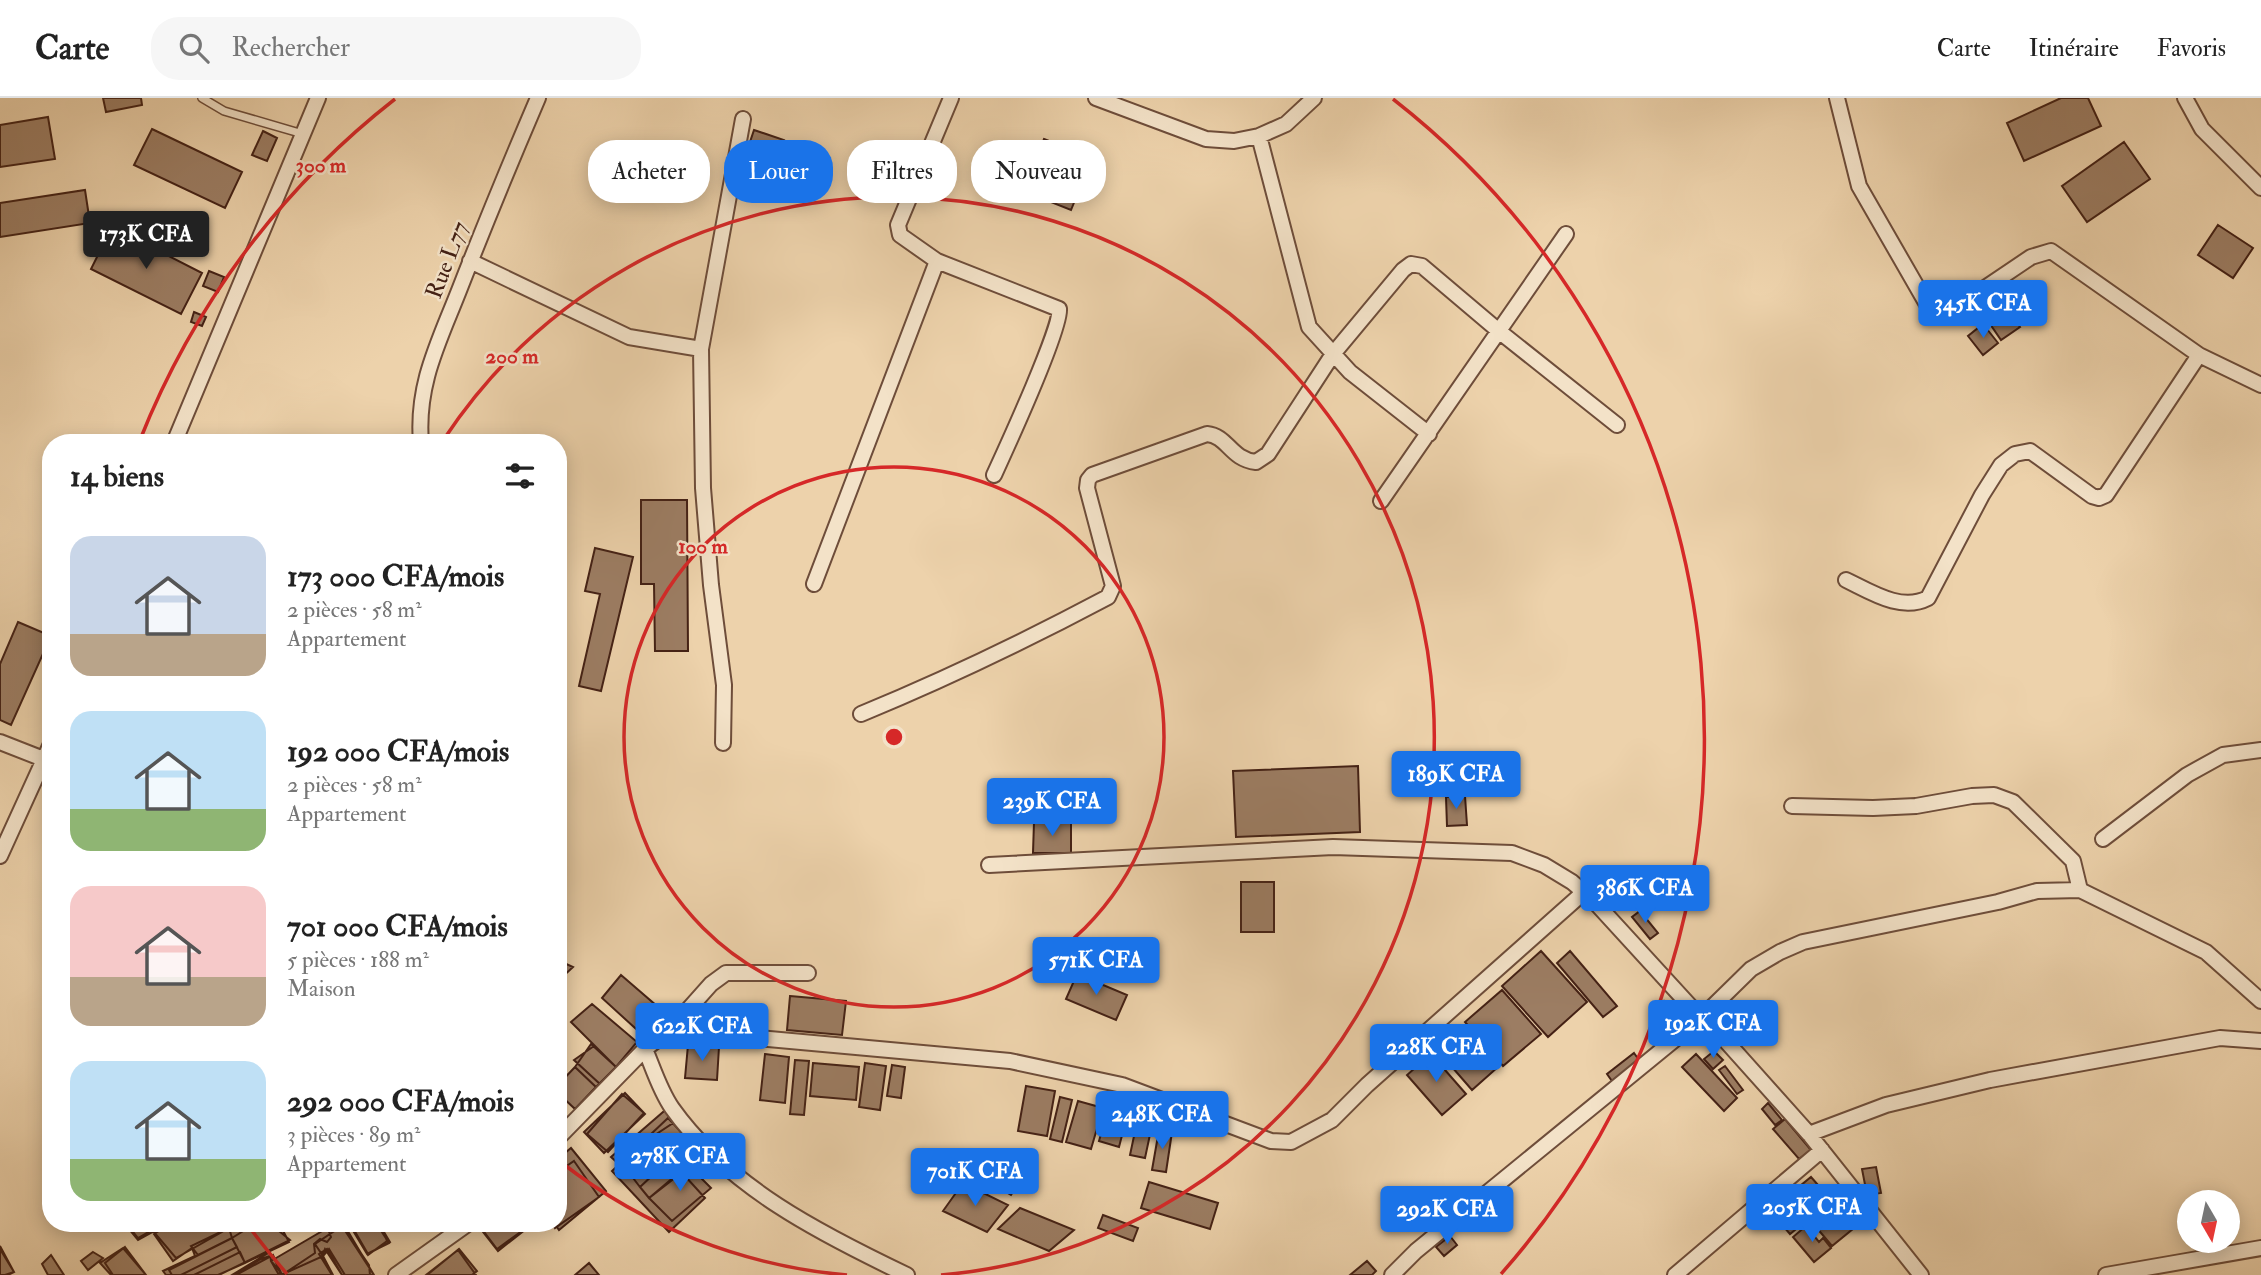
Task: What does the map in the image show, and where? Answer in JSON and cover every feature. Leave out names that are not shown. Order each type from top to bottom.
[{"type":"street","points":[[178,434],[318,98]]},
{"type":"street","name":"Rue L77","points":[[420,434],[419,419],[425,379],[470,261],[538,98]]},
{"type":"street","points":[[951,98],[898,225],[900,235],[937,261],[1059,309],[1060,315],[995,475]]},
{"type":"street","points":[[1096,98],[1206,139],[1234,141],[1286,124],[1314,98]]},
{"type":"street","points":[[1837,98],[1859,186],[1932,313],[1948,313],[2031,257],[2051,251],[2199,355],[2261,385]]},
{"type":"street","points":[[2185,98],[2202,129],[2261,188]]},
{"type":"street","points":[[723,743],[724,685],[711,585],[703,488],[701,349],[743,119]]},
{"type":"street","points":[[1259,135],[1305,321],[1350,372],[1429,434]]},
{"type":"street","points":[[1381,501],[1566,234]]},
{"type":"street","points":[[470,261],[629,337],[701,349]]},
{"type":"street","points":[[814,584],[937,261]]},
{"type":"street","points":[[862,714],[1023,642],[1108,597],[1113,586],[1087,488],[1092,475],[1207,434],[1220,439],[1243,460],[1256,462],[1268,454],[1333,354],[1403,270],[1411,264],[1422,266],[1617,425]]},
{"type":"street","points":[[1846,580],[1889,600],[1918,603],[1928,598],[1982,495],[2001,465],[2015,454],[2030,451],[2092,496],[2099,498],[2106,495],[2199,355]]},
{"type":"street","points":[[0,742],[42,760]]},
{"type":"street","points":[[2103,839],[2199,768],[2223,755],[2261,750]]},
{"type":"street","points":[[0,856],[42,772]]},
{"type":"street","points":[[1792,806],[1916,806],[1994,795],[2013,802],[2073,861],[2080,890]]},
{"type":"street","points":[[989,865],[1333,847],[1512,853],[1544,865],[1584,892],[1701,1018],[1725,1040],[1809,1134],[1921,1275]]},
{"type":"street","points":[[1392,1275],[1416,1251],[1701,1018],[1751,969],[1803,942],[2037,891],[2080,890],[2206,952],[2261,1002]]},
{"type":"street","points":[[670,1031],[1010,1062],[1122,1085],[1271,1141],[1291,1142],[1332,1120],[1367,1085],[1584,892]]},
{"type":"street","points":[[567,1129],[645,1049],[670,1031],[711,984],[726,973],[808,974]]},
{"type":"street","points":[[1809,1134],[1886,1105],[1990,1080],[2220,1038],[2261,1041]]},
{"type":"street","points":[[645,1049],[670,1106],[702,1146],[745,1182],[828,1237],[906,1275]]},
{"type":"street","points":[[1675,1275],[1822,1150]]},
{"type":"street","points":[[396,1275],[456,1232]]},
{"type":"street","points":[[2106,1275],[2261,1248]]},
{"type":"lane","points":[[202,98],[224,111],[303,134]]},
{"type":"building","points":[[103,98],[141,98],[142,105],[106,112]]},
{"type":"building","points":[[2061,98],[2088,98],[2101,126],[2024,161],[2007,123]]},
{"type":"building","points":[[48,117],[55,159],[0,167],[0,125]]},
{"type":"building","points":[[152,129],[242,172],[225,208],[134,165]]},
{"type":"building","points":[[754,130],[784,140],[751,140]]},
{"type":"building","points":[[263,131],[277,138],[267,161],[252,155]]},
{"type":"building","points":[[2124,142],[2150,179],[2087,222],[2062,186]]},
{"type":"building","points":[[85,190],[90,223],[0,237],[0,203]]},
{"type":"building","points":[[1053,203],[1074,203],[1071,210]]},
{"type":"building","points":[[2218,225],[2253,248],[2233,278],[2198,255]]},
{"type":"building","points":[[112,227],[202,273],[181,314],[91,269]]},
{"type":"building","points":[[209,271],[224,277],[218,292],[203,286]]},
{"type":"building","points":[[2004,306],[2020,327],[2001,340],[1986,318]]},
{"type":"building","points":[[194,312],[206,317],[202,326],[191,322]]},
{"type":"building","points":[[1983,324],[1998,343],[1983,355],[1968,336]]},
{"type":"building","points":[[641,500],[687,500],[688,651],[655,651],[654,584],[641,584]]},
{"type":"building","points":[[595,548],[633,557],[601,691],[579,686],[600,594],[585,591]]},
{"type":"building","points":[[18,622],[42,632],[42,656],[11,725],[0,720],[0,664]]},
{"type":"building","points":[[1358,766],[1360,832],[1236,837],[1233,771]]},
{"type":"building","points":[[1465,796],[1467,825],[1447,826],[1446,797]]},
{"type":"building","points":[[1034,822],[1071,822],[1071,853],[1033,853]]},
{"type":"building","points":[[1241,882],[1274,882],[1274,932],[1241,932]]},
{"type":"building","points":[[1640,911],[1658,933],[1650,939],[1632,917]]},
{"type":"building","points":[[1541,951],[1587,1002],[1548,1037],[1502,986]]},
{"type":"building","points":[[1570,951],[1617,1006],[1603,1017],[1557,963]]},
{"type":"building","points":[[1077,974],[1127,995],[1116,1020],[1066,999]]},
{"type":"building","points":[[621,975],[665,1013],[646,1038],[602,998]]},
{"type":"building","points":[[1502,990],[1541,1034],[1503,1066],[1465,1022]]},
{"type":"building","points":[[790,996],[846,1001],[842,1035],[787,1030]]},
{"type":"building","points":[[1664,1001],[1673,1011],[1662,1021],[1653,1011]]},
{"type":"building","points":[[592,1004],[637,1042],[616,1067],[571,1022]]},
{"type":"building","points":[[1465,1029],[1498,1067],[1472,1090],[1439,1052]]},
{"type":"building","points":[[591,1044],[616,1067],[596,1087],[575,1067]]},
{"type":"building","points":[[688,1045],[719,1047],[717,1080],[685,1078]]},
{"type":"building","points":[[594,1046],[616,1067],[600,1084],[574,1060]]},
{"type":"building","points":[[1714,1051],[1723,1060],[1713,1069],[1704,1059]]},
{"type":"building","points":[[1634,1053],[1639,1060],[1612,1081],[1607,1074]]},
{"type":"building","points":[[765,1054],[789,1057],[785,1103],[760,1100]]},
{"type":"building","points":[[1431,1054],[1466,1094],[1442,1115],[1407,1075]]},
{"type":"building","points":[[1696,1054],[1737,1098],[1724,1111],[1682,1067]]},
{"type":"building","points":[[795,1060],[809,1061],[804,1115],[790,1114]]},
{"type":"building","points":[[813,1063],[859,1067],[856,1100],[810,1096]]},
{"type":"building","points":[[865,1063],[886,1066],[880,1110],[859,1107]]},
{"type":"building","points":[[892,1065],[905,1067],[901,1098],[887,1096]]},
{"type":"building","points":[[1725,1066],[1743,1090],[1737,1094],[1719,1070]]},
{"type":"building","points":[[575,1067],[596,1087],[575,1109],[567,1101],[567,1075]]},
{"type":"building","points":[[1026,1086],[1055,1091],[1047,1136],[1018,1131]]},
{"type":"building","points":[[625,1093],[645,1114],[604,1153],[584,1132]]},
{"type":"building","points":[[622,1094],[644,1113],[608,1152],[587,1134]]},
{"type":"building","points":[[1060,1097],[1072,1100],[1062,1142],[1050,1139]]},
{"type":"building","points":[[1078,1101],[1103,1108],[1091,1149],[1066,1142]]},
{"type":"building","points":[[1768,1103],[1782,1120],[1775,1125],[1762,1109]]},
{"type":"building","points":[[670,1106],[676,1121],[658,1133],[672,1143],[662,1148],[656,1142],[630,1174],[611,1157]]},
{"type":"building","points":[[1108,1110],[1127,1116],[1119,1147],[1099,1141]]},
{"type":"building","points":[[668,1118],[695,1147],[675,1165],[705,1198],[669,1232],[612,1171]]},
{"type":"building","points":[[1785,1119],[1811,1150],[1799,1159],[1773,1129]]},
{"type":"building","points":[[1137,1122],[1152,1125],[1145,1158],[1130,1155]]},
{"type":"building","points":[[1159,1130],[1172,1132],[1166,1172],[1152,1170]]},
{"type":"building","points":[[571,1148],[606,1191],[567,1223],[567,1151]]},
{"type":"building","points":[[662,1148],[672,1157],[640,1187],[630,1174]]},
{"type":"building","points":[[680,1150],[694,1163],[649,1198],[640,1187]]},
{"type":"building","points":[[1007,1157],[1028,1169],[1011,1195],[991,1183]]},
{"type":"building","points":[[574,1161],[599,1197],[567,1220],[567,1166]]},
{"type":"building","points":[[688,1165],[711,1188],[672,1221],[649,1198]]},
{"type":"building","points":[[1876,1167],[1881,1193],[1867,1195],[1862,1169]]},
{"type":"building","points":[[1811,1177],[1825,1193],[1821,1197],[1829,1207],[1833,1203],[1854,1228],[1832,1246],[1789,1195]]},
{"type":"building","points":[[1149,1182],[1218,1203],[1210,1229],[1141,1208]]},
{"type":"building","points":[[963,1183],[1008,1205],[987,1232],[943,1211]]},
{"type":"building","points":[[1788,1201],[1806,1221],[1790,1234],[1773,1214]]},
{"type":"building","points":[[1020,1208],[1074,1230],[1049,1251],[998,1229]]},
{"type":"building","points":[[1103,1215],[1138,1228],[1133,1241],[1098,1228]]},
{"type":"building","points":[[1806,1226],[1819,1242],[1823,1238],[1831,1248],[1814,1262],[1793,1237]]},
{"type":"building","points":[[131,1232],[152,1232],[138,1240]]},
{"type":"building","points":[[133,1232],[148,1232],[138,1238]]},
{"type":"building","points":[[154,1232],[222,1232],[176,1258]]},
{"type":"building","points":[[221,1232],[230,1232],[232,1238],[198,1255],[191,1246]]},
{"type":"building","points":[[242,1232],[284,1232],[289,1242],[245,1263],[232,1238]]},
{"type":"building","points":[[280,1232],[290,1240],[219,1275],[166,1275],[163,1271],[195,1256],[192,1248],[173,1261],[154,1234]]},
{"type":"building","points":[[321,1232],[348,1232],[374,1275],[342,1275],[327,1249],[319,1254],[332,1275],[279,1275],[271,1261]]},
{"type":"building","points":[[329,1232],[347,1232],[369,1265],[370,1275],[342,1275],[325,1249],[322,1256],[333,1275],[282,1275],[315,1253],[314,1244],[320,1239],[327,1242],[331,1237]]},
{"type":"building","points":[[333,1232],[346,1232],[374,1275],[345,1275],[329,1249],[323,1256],[315,1244]]},
{"type":"building","points":[[354,1232],[382,1232],[389,1243],[367,1254]]},
{"type":"building","points":[[355,1232],[383,1232],[387,1241],[368,1255]]},
{"type":"building","points":[[355,1232],[384,1232],[390,1242],[368,1254]]},
{"type":"building","points":[[483,1232],[522,1232],[498,1251]]},
{"type":"building","points":[[484,1232],[520,1232],[497,1249]]},
{"type":"building","points":[[1450,1236],[1457,1245],[1444,1256],[1436,1247]]},
{"type":"building","points":[[232,1238],[237,1247],[181,1275],[172,1275],[169,1270]]},
{"type":"building","points":[[0,1246],[14,1272],[8,1275],[0,1275]]},
{"type":"building","points":[[125,1247],[146,1275],[113,1275],[105,1263]]},
{"type":"building","points":[[123,1248],[146,1275],[111,1275],[100,1263]]},
{"type":"building","points":[[0,1249],[14,1272],[0,1275]]},
{"type":"building","points":[[459,1249],[477,1271],[472,1275],[427,1275]]},
{"type":"building","points":[[458,1250],[476,1275],[426,1275]]},
{"type":"building","points":[[93,1252],[103,1258],[88,1270],[81,1261]]},
{"type":"building","points":[[240,1252],[245,1263],[218,1275],[194,1275]]},
{"type":"building","points":[[270,1252],[271,1261],[283,1275],[232,1275]]},
{"type":"building","points":[[51,1255],[64,1275],[48,1275],[42,1264]]},
{"type":"building","points":[[273,1255],[281,1275],[236,1275]]},
{"type":"building","points":[[273,1255],[282,1275],[233,1275],[261,1259]]},
{"type":"building","points":[[323,1256],[333,1275],[281,1275]]},
{"type":"building","points":[[1367,1261],[1376,1271],[1372,1275],[1350,1275]]},
{"type":"building","points":[[589,1263],[599,1275],[575,1275]]}]
